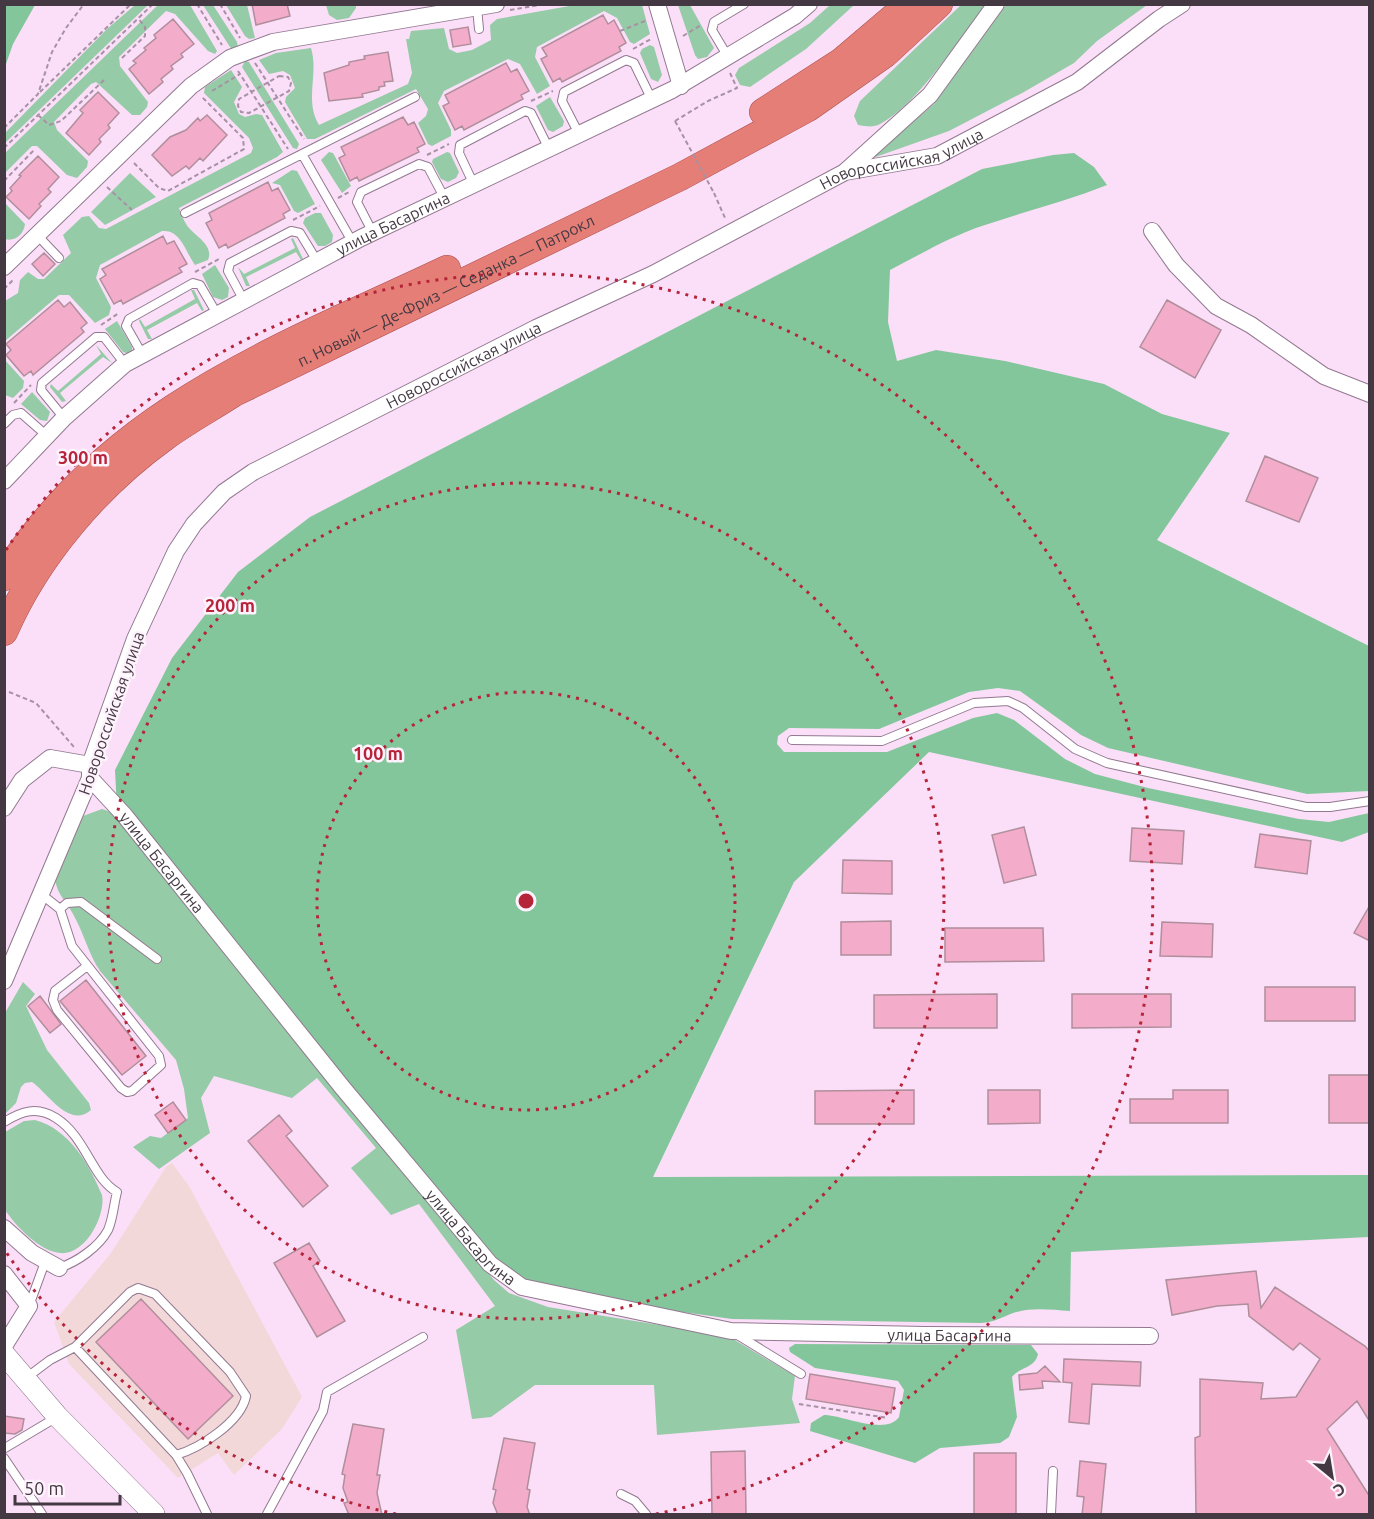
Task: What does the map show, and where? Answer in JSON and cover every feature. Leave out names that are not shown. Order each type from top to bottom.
[{"type":"highway","name":"п. Новый — Де-Фриз — Седанка — Патрокл","points":[[4,577],[43,521],[82,478],[126,440],[187,398],[224,375],[618,189],[781,103],[842,62],[909,4]]},
{"type":"highway","name":"п. Новый — Де-Фриз — Седанка — Патрокл","points":[[4,632],[14,609],[61,536],[122,471],[165,437],[234,393],[669,182],[808,108],[885,54],[939,4]]},
{"type":"street","points":[[4,267],[96,177],[197,92],[230,58],[273,42],[496,4]]},
{"type":"street","name":"улица Басаргина","points":[[4,482],[46,435],[125,364],[243,299],[373,233],[729,64],[791,10],[809,4]]},
{"type":"street","points":[[845,172],[930,95],[996,4]]},
{"type":"street","name":"Новороссийская улица","points":[[4,981],[90,771],[135,639],[176,551],[194,524],[224,492],[254,472],[536,328],[703,249],[845,172],[937,156],[1077,82],[1182,4]]},
{"type":"street","points":[[654,11],[681,86]]},
{"type":"street","points":[[1152,231],[1176,265],[1216,306],[1251,325],[1324,376],[1370,394]]},
{"type":"street","points":[[4,808],[22,780],[50,758],[90,771]]},
{"type":"street","name":"улица Басаргина","points":[[90,771],[312,1050],[490,1264],[522,1287],[731,1331],[925,1335],[1150,1335]]},
{"type":"street","points":[[4,1228],[52,1265]]},
{"type":"street","points":[[4,1274],[28,1306],[4,1346]]},
{"type":"street","points":[[4,1354],[58,1417],[154,1515]]},
{"type":"lane","points":[[729,64],[712,30],[714,22],[744,4]]},
{"type":"lane","points":[[477,8],[479,29]]},
{"type":"lane","points":[[579,134],[562,101],[564,92],[626,60],[634,63],[652,100]]},
{"type":"lane","points":[[185,213],[415,97]]},
{"type":"lane","points":[[474,185],[459,153],[460,144],[525,111],[531,114],[549,149]]},
{"type":"lane","points":[[302,154],[353,243]]},
{"type":"lane","points":[[373,233],[357,202],[361,192],[419,164],[428,167],[445,200]]},
{"type":"lane","points":[[243,299],[228,271],[230,263],[291,231],[300,232],[317,261]]},
{"type":"lane","points":[[37,235],[59,258]]},
{"type":"lane","points":[[142,354],[126,326],[129,319],[193,283],[200,285],[217,314]]},
{"type":"lane","points":[[64,418],[41,390],[42,383],[96,337],[104,338],[125,364]]},
{"type":"lane","points":[[4,424],[13,415],[21,413],[46,435]]},
{"type":"lane","points":[[792,740],[882,741],[974,703],[1008,701],[1023,708],[1075,749],[1107,763],[1306,807],[1330,807],[1370,801]]},
{"type":"lane","points":[[41,894],[60,909],[72,946],[159,1056],[161,1065],[157,1071],[132,1091],[128,1092],[121,1088],[57,1010],[53,1000],[55,991],[87,966]]},
{"type":"lane","points":[[60,909],[67,903],[81,902],[157,959]]},
{"type":"lane","points":[[4,1122],[20,1113],[34,1110],[49,1114],[66,1124],[81,1140],[106,1182],[117,1192],[108,1229],[96,1245],[70,1264],[52,1265],[28,1306]]},
{"type":"lane","points":[[26,1379],[50,1360],[75,1347],[130,1292],[138,1288],[146,1289],[155,1294],[230,1372],[246,1396],[244,1405],[213,1436],[194,1449],[176,1455]]},
{"type":"lane","points":[[731,1331],[801,1374]]},
{"type":"lane","points":[[267,1515],[323,1411],[327,1392],[423,1337]]},
{"type":"lane","points":[[75,1347],[176,1455],[207,1515]]},
{"type":"lane","points":[[5,1448],[58,1417]]},
{"type":"lane","points":[[4,1458],[42,1515]]},
{"type":"lane","points":[[1051,1515],[1053,1471]]},
{"type":"lane","points":[[621,1494],[635,1501],[646,1515]]},
{"type":"path","points":[[38,94],[52,52],[84,4]]},
{"type":"path","points":[[4,128],[131,4]]},
{"type":"path","points":[[4,148],[153,4]]},
{"type":"path","points":[[197,4],[291,155]]},
{"type":"path","points":[[220,4],[308,147]]},
{"type":"path","points":[[620,31],[654,11]]},
{"type":"path","points":[[122,58],[145,36],[145,27],[138,18]]},
{"type":"path","points":[[724,216],[675,121],[708,101],[737,88],[729,64]]},
{"type":"path","points":[[132,161],[159,188],[168,191],[241,152],[245,145],[243,138],[197,92],[240,74]]},
{"type":"path","points":[[279,76],[288,77],[291,87],[277,98],[249,113],[241,112],[238,106],[239,99],[268,83],[279,76]]},
{"type":"path","points":[[38,115],[49,125],[61,121],[104,80]]},
{"type":"path","points":[[534,100],[560,88]]},
{"type":"path","points":[[4,181],[36,149]]},
{"type":"path","points":[[96,177],[132,210]]},
{"type":"path","points":[[338,198],[353,191]]},
{"type":"path","points":[[307,213],[321,205]]},
{"type":"path","points":[[197,270],[217,260]]},
{"type":"path","points":[[99,326],[118,314]]},
{"type":"path","points":[[15,402],[33,383]]},
{"type":"path","points":[[9,692],[36,704],[45,711],[90,771]]},
{"type":"path","points":[[799,1404],[888,1418]]},
{"type":"shaded area","points":[[172,1163],[189,1186],[302,1397],[282,1429],[234,1475],[218,1453],[178,1478],[69,1364],[54,1322],[111,1253],[166,1167]]},
{"type":"green space","points":[[159,4],[190,5],[217,51],[215,54],[208,51],[175,14],[166,11],[119,57],[120,66],[148,102],[140,115],[132,115],[96,82],[91,84],[54,122],[57,130],[88,161],[87,167],[77,178],[67,175],[37,146],[32,146],[5,173],[5,153]]},
{"type":"green space","points":[[7,5],[35,5],[13,44],[5,67],[4,7]]},
{"type":"green space","points":[[135,5],[148,5],[5,143],[5,133],[107,29]]},
{"type":"green space","points":[[203,5],[213,5],[237,42],[238,48],[233,50],[230,47]]},
{"type":"green space","points":[[226,5],[247,5],[255,38],[249,39],[245,36]]},
{"type":"green space","points":[[326,5],[356,5],[356,8],[349,18],[337,20],[329,15]]},
{"type":"green space","points":[[575,5],[642,5],[650,34],[634,44],[630,42],[617,18],[604,11],[537,47],[535,57],[550,86],[537,94],[520,64],[508,59],[444,91],[438,103],[451,130],[451,136],[432,146],[428,144],[418,123],[426,116],[428,109],[416,89],[315,139],[307,139],[285,102],[286,97],[295,88],[290,75],[283,71],[269,74],[259,60],[276,53],[311,48],[314,67],[312,97],[319,125],[408,84],[412,73],[406,39],[409,39],[411,31],[444,28],[449,49],[457,53],[472,50],[491,40],[490,25],[497,19]]},
{"type":"green space","points":[[678,5],[690,5],[714,48],[707,57],[698,59],[695,55]]},
{"type":"green space","points":[[830,5],[854,5],[806,49],[750,87],[740,85],[735,75],[739,68],[810,23]]},
{"type":"green space","points":[[961,5],[985,5],[923,87],[894,115],[880,124],[858,125],[854,116],[860,101]]},
{"type":"green space","points":[[1006,5],[1147,5],[1097,41],[1074,63],[1024,92],[949,131],[870,159],[934,104]]},
{"type":"green space","points":[[650,45],[654,47],[662,75],[658,82],[651,79],[640,53],[642,49]]},
{"type":"green space","points":[[245,61],[249,62],[299,144],[297,149],[293,148],[242,67]]},
{"type":"green space","points":[[231,70],[242,87],[234,102],[239,114],[245,117],[262,115],[283,152],[179,208],[188,227],[207,246],[208,260],[195,265],[178,238],[169,231],[162,231],[100,265],[96,278],[111,307],[109,315],[95,323],[69,295],[59,295],[5,341],[5,301],[18,293],[20,280],[28,272],[38,279],[44,279],[71,253],[63,235],[82,217],[89,216],[99,228],[106,229],[251,153],[253,148],[249,138],[204,93],[205,87]]},
{"type":"green space","points":[[550,97],[564,121],[563,126],[553,132],[548,130],[536,106]]},
{"type":"green space","points":[[329,152],[333,153],[351,186],[342,193],[321,160]]},
{"type":"green space","points":[[447,152],[450,153],[459,172],[456,178],[448,182],[441,179],[432,162],[433,159]]},
{"type":"green space","points":[[1074,153],[1094,167],[1107,185],[972,229],[890,270],[888,322],[897,361],[936,350],[1005,361],[1104,384],[1162,414],[1230,433],[1157,540],[1369,646],[1369,791],[1307,794],[1108,748],[1081,735],[1020,691],[998,688],[969,692],[879,729],[789,728],[778,736],[777,744],[784,752],[887,752],[973,718],[997,713],[1014,720],[1065,759],[1095,774],[1148,788],[1299,819],[1329,822],[1369,813],[1369,832],[1342,842],[929,752],[794,882],[653,1177],[1369,1175],[1369,1237],[1071,1252],[1070,1311],[1027,1310],[981,1323],[732,1319],[570,1296],[523,1281],[496,1265],[117,809],[115,770],[172,658],[238,572],[310,517],[982,169]]},
{"type":"green space","points":[[292,170],[297,171],[315,204],[298,213],[294,211],[280,185],[272,183]]},
{"type":"green space","points":[[130,173],[156,197],[105,225],[91,212]]},
{"type":"green space","points":[[5,203],[25,224],[21,234],[9,240],[5,239]]},
{"type":"green space","points":[[321,213],[333,235],[332,242],[325,246],[318,246],[303,223],[305,218]]},
{"type":"green space","points":[[293,238],[303,259],[301,260],[296,252],[246,277],[250,286],[246,286],[238,267],[244,274],[295,248],[291,239]]},
{"type":"green space","points":[[215,265],[229,288],[228,297],[222,300],[213,297],[202,274]]},
{"type":"green space","points":[[191,290],[194,290],[204,310],[202,311],[197,303],[147,330],[152,339],[148,339],[140,319],[145,327],[195,299]]},
{"type":"green space","points":[[117,321],[132,347],[132,352],[129,354],[123,352],[105,329]]},
{"type":"green space","points":[[96,345],[112,363],[103,357],[60,393],[66,401],[62,402],[50,387],[51,384],[58,391],[101,354]]},
{"type":"green space","points":[[4,359],[24,381],[23,388],[13,398],[5,395]]},
{"type":"green space","points":[[32,392],[50,412],[47,421],[40,420],[21,404]]},
{"type":"green space","points":[[102,809],[111,812],[494,1280],[509,1293],[548,1307],[728,1336],[795,1376],[792,1399],[800,1423],[657,1435],[654,1385],[535,1385],[491,1417],[472,1419],[456,1330],[495,1306],[419,1204],[391,1215],[351,1168],[376,1148],[317,1078],[292,1098],[214,1076],[201,1098],[210,1133],[159,1169],[133,1147],[150,1136],[161,1138],[188,1118],[184,1089],[176,1060],[100,971],[77,921],[55,882],[55,876],[83,816]]},
{"type":"green space","points":[[23,982],[35,994],[26,1006],[47,1050],[89,1103],[91,1110],[83,1115],[75,1115],[59,1107],[32,1082],[25,1083],[21,1087],[16,1103],[5,1114],[5,1013]]},
{"type":"green space","points":[[35,1120],[58,1131],[68,1140],[91,1171],[102,1195],[101,1213],[92,1233],[78,1248],[69,1252],[52,1251],[36,1243],[5,1210],[5,1132],[24,1121]]},
{"type":"green space","points":[[795,1344],[1031,1345],[1038,1354],[1031,1365],[1012,1377],[1017,1417],[1009,1437],[1000,1443],[940,1448],[915,1463],[810,1431],[811,1423],[824,1415],[875,1425],[893,1422],[899,1417],[904,1390],[898,1381],[815,1368],[790,1352],[789,1348]]},
{"type":"building","points":[[252,4],[287,4],[290,16],[256,25]]},
{"type":"building","points":[[603,15],[608,24],[614,20],[626,43],[619,47],[621,51],[562,82],[560,78],[553,82],[541,59],[547,56],[542,48]]},
{"type":"building","points":[[173,19],[194,44],[181,54],[183,57],[171,66],[173,69],[161,79],[163,82],[149,94],[129,69],[136,63],[133,61],[146,50],[144,48],[156,38],[154,35]]},
{"type":"building","points":[[468,27],[471,44],[453,47],[450,30]]},
{"type":"building","points":[[388,52],[393,81],[384,82],[385,86],[379,87],[379,90],[362,94],[363,97],[329,101],[324,73],[349,65],[349,62],[365,59],[364,56]]},
{"type":"building","points":[[506,63],[511,72],[517,69],[529,91],[521,95],[523,99],[464,130],[462,126],[455,130],[443,106],[449,103],[445,95]]},
{"type":"building","points":[[98,92],[119,113],[108,125],[110,128],[99,139],[101,142],[89,155],[66,133],[83,113],[80,110]]},
{"type":"building","points":[[207,115],[227,135],[203,161],[200,158],[189,169],[186,166],[172,176],[152,155],[170,137],[186,130],[198,118],[200,121]]},
{"type":"building","points":[[403,117],[408,125],[414,122],[425,144],[417,148],[419,152],[359,181],[357,177],[350,181],[339,158],[345,155],[341,147]]},
{"type":"building","points":[[38,156],[59,177],[48,189],[51,192],[39,204],[41,206],[29,219],[6,197],[12,191],[10,188],[21,176],[19,175]]},
{"type":"building","points":[[268,182],[272,191],[278,188],[290,210],[283,214],[285,218],[228,248],[226,244],[219,248],[206,223],[212,220],[209,213]]},
{"type":"building","points":[[163,236],[167,244],[174,241],[187,264],[179,268],[182,272],[123,304],[121,300],[114,304],[100,279],[106,275],[102,269]]},
{"type":"building","points":[[44,253],[55,264],[43,276],[32,264]]},
{"type":"building","points":[[58,300],[64,307],[70,302],[87,323],[81,328],[84,332],[33,375],[31,371],[24,376],[6,355],[11,350],[6,344]]},
{"type":"building","points":[[1167,300],[1221,330],[1195,378],[1140,347]]},
{"type":"building","points":[[1265,456],[1318,478],[1299,522],[1246,501]]},
{"type":"building","points":[[1024,827],[1036,875],[1004,883],[992,835]]},
{"type":"building","points":[[1132,828],[1184,831],[1182,864],[1130,861]]},
{"type":"building","points":[[1260,834],[1311,841],[1307,874],[1255,867]]},
{"type":"building","points":[[843,860],[892,861],[892,894],[842,893]]},
{"type":"building","points":[[1370,905],[1370,941],[1354,933]]},
{"type":"building","points":[[891,921],[891,955],[841,955],[841,922]]},
{"type":"building","points":[[1162,922],[1213,924],[1212,957],[1160,956]]},
{"type":"building","points":[[945,928],[1043,928],[1044,961],[945,962]]},
{"type":"building","points":[[86,980],[146,1056],[122,1075],[60,1001]]},
{"type":"building","points":[[1265,987],[1355,987],[1355,1021],[1265,1021]]},
{"type":"building","points":[[997,994],[997,1028],[874,1028],[874,995]]},
{"type":"building","points":[[1072,994],[1171,994],[1171,1027],[1072,1028]]},
{"type":"building","points":[[40,996],[61,1024],[50,1033],[28,1006]]},
{"type":"building","points":[[1329,1075],[1370,1075],[1370,1123],[1329,1123]]},
{"type":"building","points":[[914,1090],[914,1124],[815,1124],[815,1091]]},
{"type":"building","points":[[988,1090],[1040,1090],[1040,1123],[988,1124]]},
{"type":"building","points":[[1173,1090],[1228,1090],[1228,1123],[1130,1123],[1130,1099],[1173,1099]]},
{"type":"building","points":[[173,1102],[186,1120],[168,1133],[155,1115]]},
{"type":"building","points":[[279,1115],[292,1131],[286,1136],[328,1186],[303,1207],[248,1141]]},
{"type":"building","points":[[309,1243],[320,1261],[313,1266],[345,1321],[317,1337],[274,1263]]},
{"type":"building","points":[[1256,1271],[1261,1308],[1275,1287],[1365,1346],[1370,1352],[1370,1422],[1357,1401],[1327,1429],[1370,1497],[1370,1515],[1196,1515],[1195,1438],[1200,1436],[1200,1379],[1263,1383],[1261,1399],[1296,1397],[1320,1359],[1300,1343],[1293,1350],[1249,1316],[1248,1304],[1217,1306],[1172,1315],[1166,1280]]},
{"type":"building","points":[[141,1299],[233,1396],[188,1439],[96,1342]]},
{"type":"building","points":[[1064,1359],[1141,1362],[1140,1386],[1092,1384],[1089,1424],[1069,1422],[1072,1383],[1063,1382]]},
{"type":"building","points":[[1045,1366],[1060,1382],[1042,1381],[1043,1388],[1020,1390],[1019,1375],[1037,1373]]},
{"type":"building","points":[[810,1374],[895,1388],[891,1413],[806,1399]]},
{"type":"building","points":[[4,1416],[24,1419],[22,1430],[15,1434],[4,1433]]},
{"type":"building","points":[[353,1424],[384,1429],[377,1475],[380,1475],[377,1493],[382,1515],[349,1515],[344,1503],[348,1502],[343,1488],[345,1475],[342,1474]]},
{"type":"building","points":[[504,1438],[535,1443],[527,1489],[530,1490],[527,1507],[530,1515],[498,1515],[493,1503],[496,1490],[493,1489]]},
{"type":"building","points":[[745,1451],[746,1515],[712,1515],[711,1452]]},
{"type":"building","points":[[974,1453],[1016,1453],[1016,1515],[974,1515]]},
{"type":"building","points":[[1080,1461],[1106,1464],[1101,1515],[1082,1515],[1084,1497],[1077,1496]]}]
